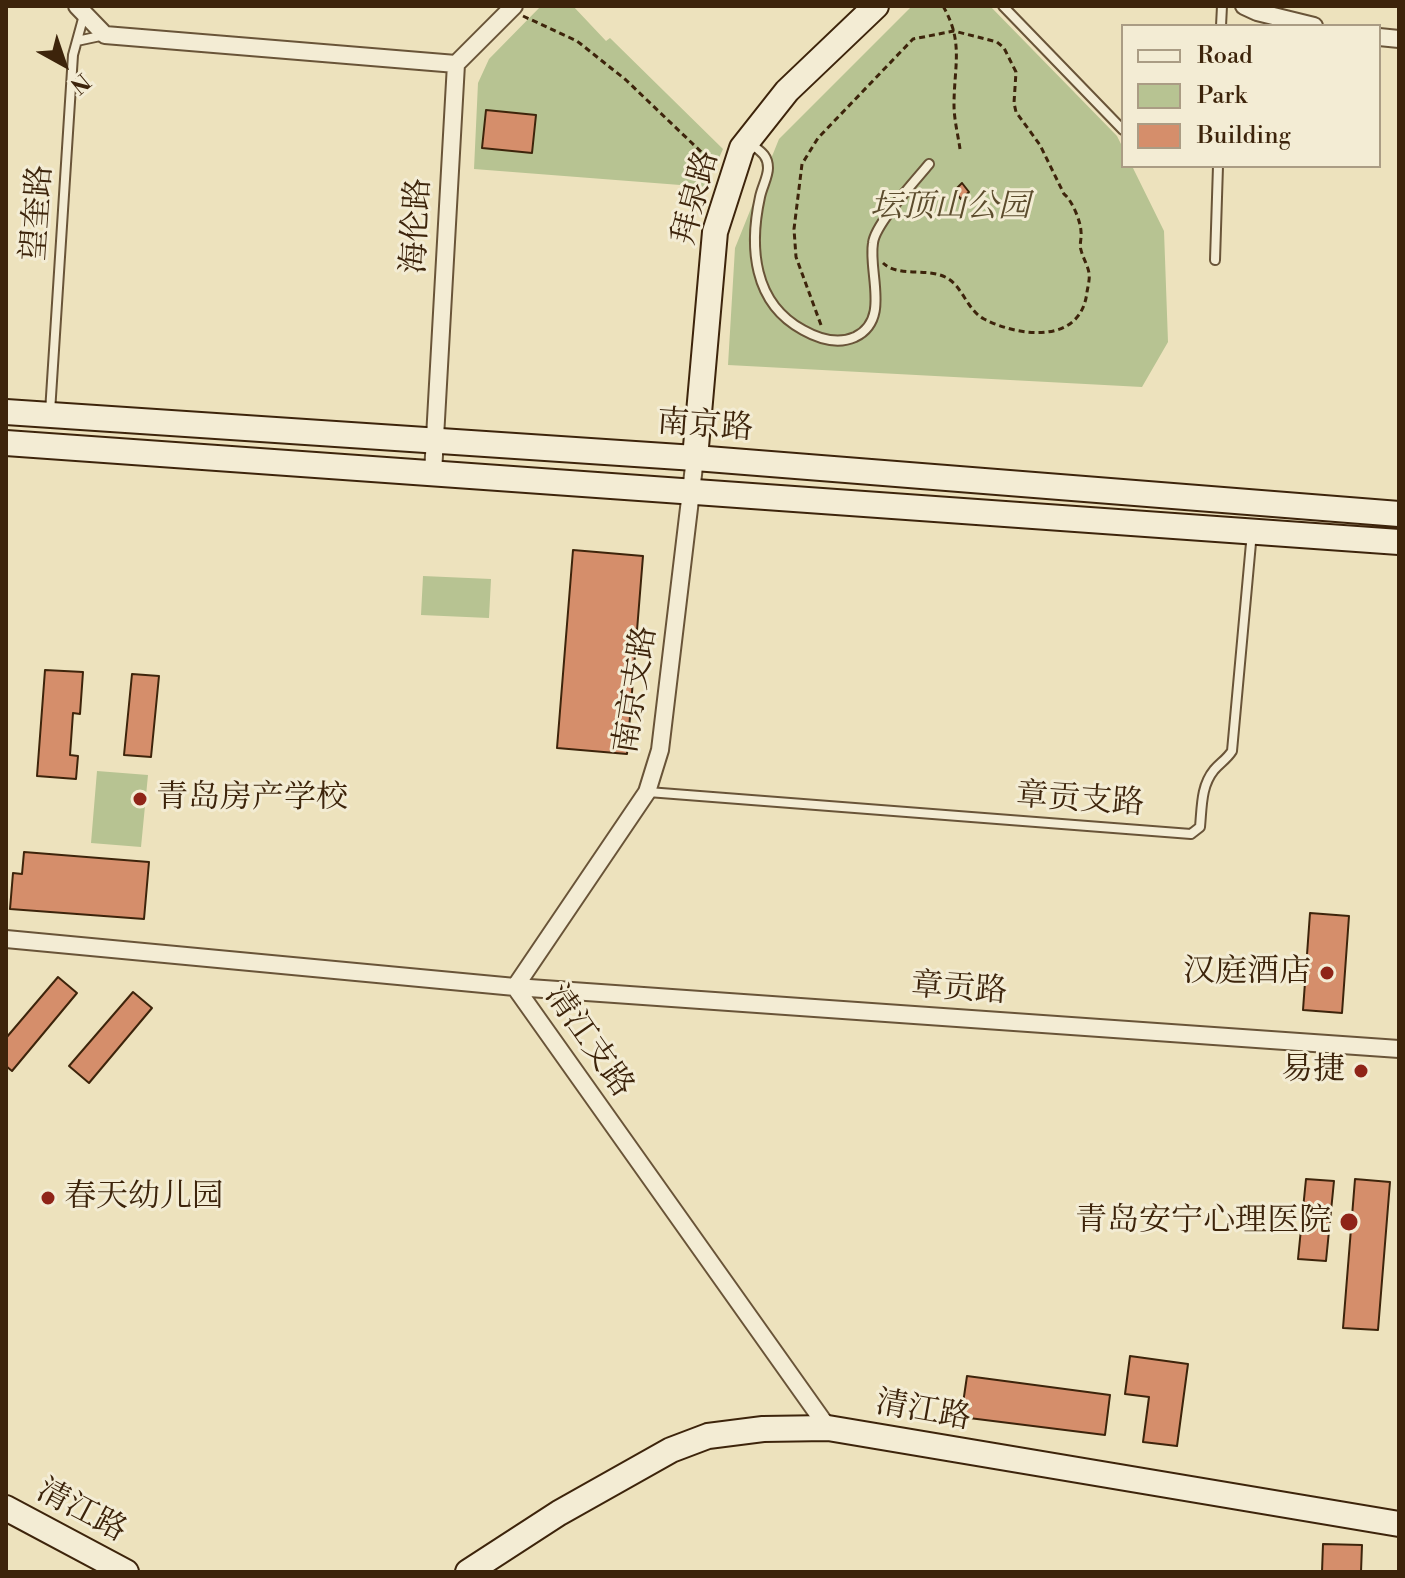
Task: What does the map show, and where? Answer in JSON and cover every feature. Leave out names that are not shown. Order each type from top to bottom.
[{"type":"main road","name":"拜泉路","points":[[695,458],[715,232],[742,148],[787,91],[876,6]]},
{"type":"main road","name":"南京路","points":[[6,412],[695,458],[1399,514]]},
{"type":"main road","name":"南京路","points":[[6,443],[1399,542]]},
{"type":"main road","name":"清江路","points":[[468,1572],[559,1513],[671,1450],[708,1436],[763,1429],[828,1428],[1399,1524]]},
{"type":"main road","name":"清江路","points":[[6,1508],[126,1572]]},
{"type":"street","points":[[1244,6],[1306,24]]},
{"type":"street","points":[[80,10],[105,35],[456,64],[512,8]]},
{"type":"street","name":"海伦路","points":[[433,473],[456,64]]},
{"type":"street","name":"南京支路","points":[[515,987],[647,792],[660,750],[695,458]]},
{"type":"street","name":"清江支路","points":[[6,939],[515,987],[828,1428]]},
{"type":"street","name":"章贡路","points":[[515,987],[1399,1049]]},
{"type":"lane","points":[[1003,6],[1121,128]]},
{"type":"lane","name":"望奎路","points":[[50,416],[73,55],[80,10]]},
{"type":"lane","points":[[77,41],[105,35]]},
{"type":"lane","points":[[747,142],[764,154],[768,171],[760,196],[755,239],[756,263],[764,291],[774,308],[786,319],[826,340],[847,340],[867,331],[872,323],[876,305],[875,232],[929,164]]},
{"type":"lane","points":[[1215,260],[1218,168]]},
{"type":"lane","name":"章贡支路","points":[[647,792],[1191,834],[1200,827],[1204,787],[1232,751],[1252,531]]},
{"type":"path","points":[[943,6],[952,20],[958,45],[954,107],[960,149]]},
{"type":"path","points":[[512,8],[577,41],[626,80],[732,181]]},
{"type":"path","points":[[826,340],[796,257],[794,229],[802,164],[818,138],[913,39],[954,31],[997,42],[1004,48],[1016,72],[1016,112],[1040,145],[1064,194],[1069,198],[1081,230],[1080,248],[1089,273],[1086,303],[1074,323],[1041,334],[983,319],[950,279],[937,273],[887,266],[873,248]]},
{"type":"green space","points":[[541,6],[573,6],[606,41],[610,38],[723,149],[706,187],[474,169],[478,83],[489,59]]},
{"type":"green space","name":"坛顶山公园","points":[[912,6],[990,6],[1117,136],[1121,144],[1121,168],[1133,168],[1164,231],[1168,342],[1142,387],[728,365],[735,248],[779,139]]},
{"type":"green space","points":[[423,576],[491,579],[489,618],[421,615]]},
{"type":"green space","points":[[97,771],[148,775],[141,847],[91,843]]},
{"type":"building","points":[[486,110],[536,115],[532,153],[482,148]]},
{"type":"building","points":[[962,183],[969,192],[961,199],[954,191]]},
{"type":"building","points":[[573,550],[643,556],[627,754],[557,748]]},
{"type":"building","points":[[45,670],[83,672],[80,714],[73,713],[70,755],[78,756],[76,779],[37,776]]},
{"type":"building","points":[[132,674],[159,676],[151,757],[124,755]]},
{"type":"building","points":[[24,852],[149,862],[144,919],[10,909],[13,873],[22,874]]},
{"type":"building","points":[[1310,913],[1349,916],[1342,1013],[1303,1010]]},
{"type":"building","points":[[58,977],[77,993],[12,1071],[6,1066],[6,1038]]},
{"type":"building","points":[[133,992],[152,1008],[89,1083],[69,1066]]},
{"type":"building","points":[[1306,1179],[1334,1181],[1326,1261],[1298,1259]]},
{"type":"building","points":[[1355,1179],[1390,1182],[1378,1330],[1343,1328]]},
{"type":"building","points":[[1130,1356],[1188,1364],[1177,1446],[1143,1442],[1149,1397],[1125,1394]]},
{"type":"building","points":[[967,1376],[1110,1395],[1105,1435],[961,1417]]},
{"type":"building","points":[[1323,1544],[1362,1545],[1361,1572],[1322,1572]]},
{"type":"place","name":"青岛房产学校","points":[[140,799]]},
{"type":"place","name":"汉庭酒店","points":[[1327,973]]},
{"type":"place","name":"易捷","points":[[1361,1071]]},
{"type":"place","name":"春天幼儿园","points":[[48,1198]]},
{"type":"place","name":"青岛安宁心理医院","points":[[1349,1222]]}]
